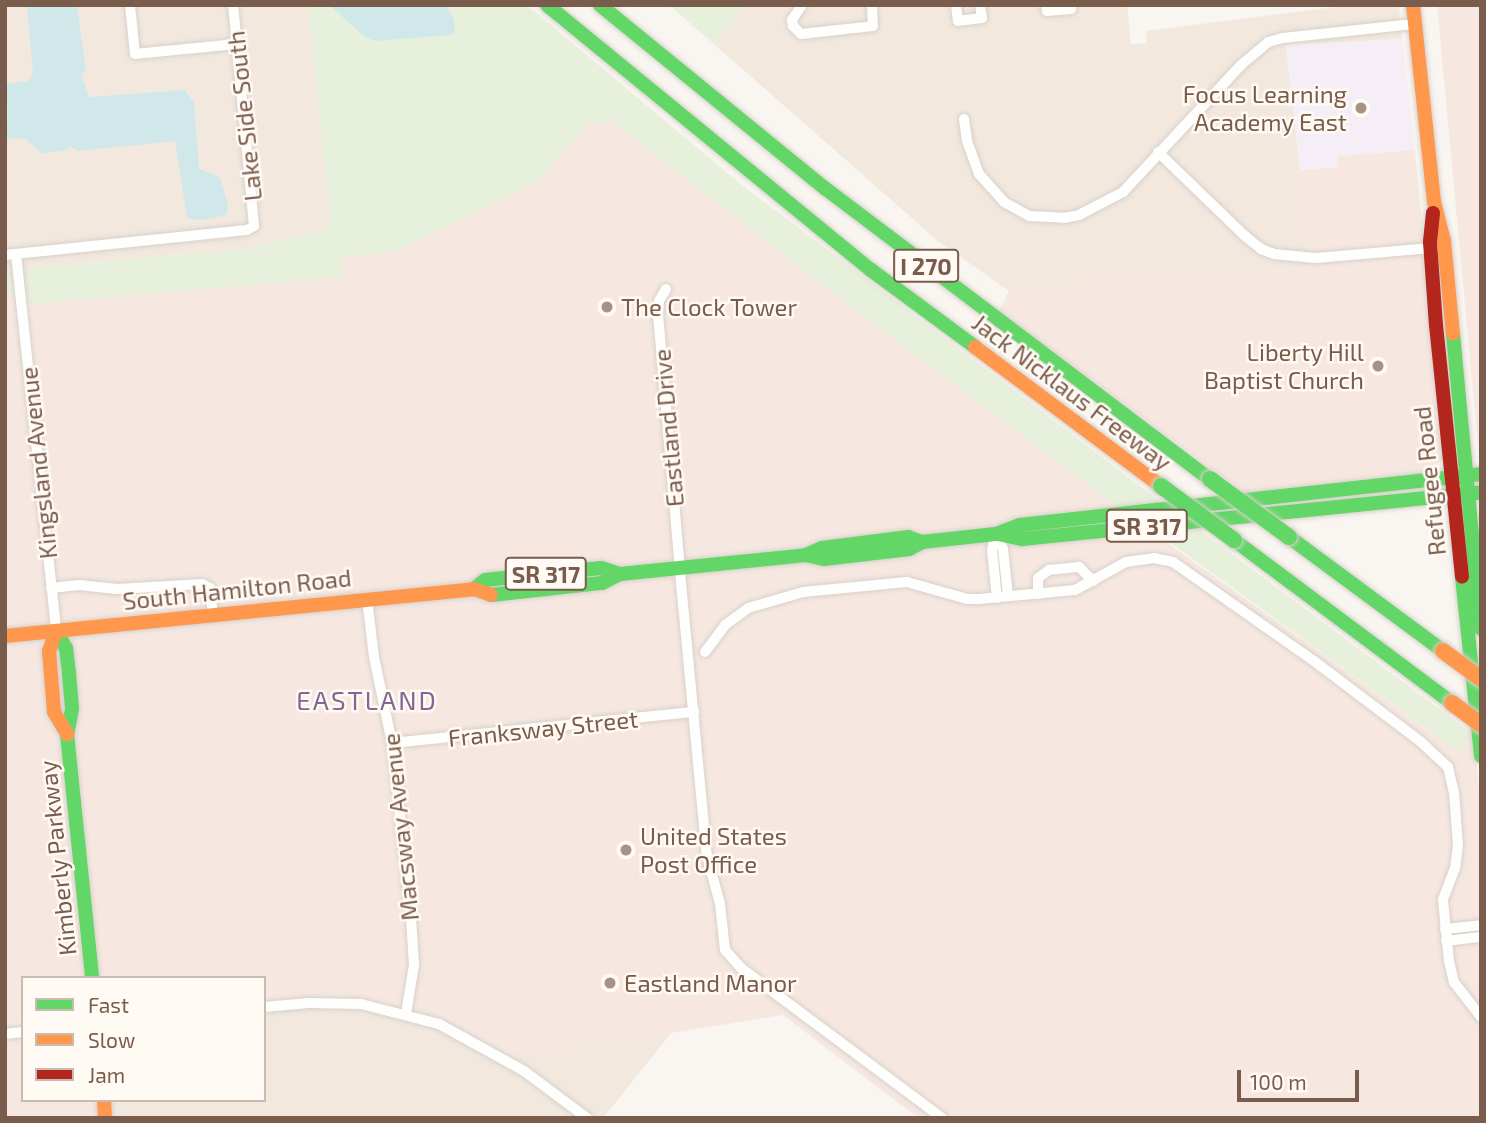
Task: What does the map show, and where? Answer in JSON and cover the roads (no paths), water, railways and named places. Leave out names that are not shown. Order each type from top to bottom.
[{"type":"main road","name":"Jack Nicklaus Freeway","points":[[547,5],[871,270],[1481,725]]},
{"type":"main road","name":"Jack Nicklaus Freeway","points":[[600,5],[878,229],[1481,679]]},
{"type":"main road","name":"Refugee Road","points":[[1413,5],[1438,248],[1466,475],[1481,755]]},
{"type":"main road","name":"South Hamilton Road","points":[[5,636],[474,589],[485,580],[588,569],[601,568],[620,574],[680,569],[806,555],[822,548],[908,537],[922,542],[996,534],[1020,525],[1466,475]]},
{"type":"main road","name":"Refugee Road","points":[[1467,493],[1481,629]]},
{"type":"main road","name":"South Hamilton Road","points":[[996,534],[1022,539],[1467,493]]},
{"type":"main road","name":"Kimberly Parkway","points":[[56,631],[48,651],[51,687],[54,712],[67,734],[92,976]]},
{"type":"street","points":[[130,5],[135,54],[237,44]]},
{"type":"street","name":"Lake Side South","points":[[11,255],[247,230],[254,226],[233,5]]},
{"type":"street","points":[[802,5],[792,20],[793,26],[801,34],[873,26],[872,5]]},
{"type":"street","points":[[956,5],[958,21],[982,18],[980,5]]},
{"type":"street","points":[[1046,5],[1047,11],[1071,9],[1070,5]]},
{"type":"street","points":[[964,119],[967,141],[979,174],[1004,202],[1029,216],[1064,218],[1096,208],[1123,192],[1255,51],[1268,42],[1283,38],[1415,24]]},
{"type":"street","points":[[1158,152],[1261,249],[1294,257],[1317,258],[1438,248]]},
{"type":"street","name":"Kingsland Avenue","points":[[11,255],[56,631]]},
{"type":"street","name":"Eastland Drive","points":[[666,289],[659,300],[658,314],[680,569],[709,872],[720,904],[728,954],[741,968],[942,1118]]},
{"type":"street","points":[[996,534],[1003,548],[1008,596]]},
{"type":"street","points":[[996,534],[992,550],[997,597]]},
{"type":"street","points":[[705,652],[720,630],[744,610],[803,592],[903,582],[970,599],[1075,590],[1114,566],[1139,559],[1162,559],[1179,565],[1324,668],[1443,762],[1453,783],[1458,845],[1456,864],[1443,896],[1445,929],[1453,979],[1481,1017]]},
{"type":"street","points":[[1038,594],[1038,578],[1049,570],[1079,567],[1093,581]]},
{"type":"street","points":[[51,588],[79,585],[117,589],[202,584],[210,588],[214,615]]},
{"type":"street","name":"Macsway Avenue","points":[[367,598],[374,657],[392,743],[414,955],[406,1014]]},
{"type":"street","name":"Franksway Street","points":[[392,743],[694,712]]},
{"type":"street","points":[[1445,929],[1481,925]]},
{"type":"street","points":[[1447,941],[1481,937]]},
{"type":"street","points":[[266,1007],[336,1003],[384,1008],[406,1014],[471,1039],[524,1071],[587,1118]]},
{"type":"water","points":[[27,5],[77,5],[86,71],[81,73],[89,97],[185,90],[194,103],[199,169],[220,177],[228,205],[226,215],[201,220],[187,218],[175,141],[78,151],[70,146],[67,150],[41,153],[26,139],[5,138],[8,114],[5,84],[28,81],[33,74]]},
{"type":"water","points":[[329,5],[446,5],[454,20],[455,31],[451,35],[374,41],[364,36]]},
{"type":"place","name":"Focus Learning Academy East","points":[[1361,108]]},
{"type":"place","name":"The Clock Tower","points":[[607,307]]},
{"type":"place","name":"Liberty Hill Baptist Church","points":[[1378,366]]},
{"type":"place","name":"United States Post Office","points":[[626,850]]},
{"type":"place","name":"Eastland Manor","points":[[610,983]]},
{"type":"district","name":"EASTLAND","points":[[367,700]]}]
